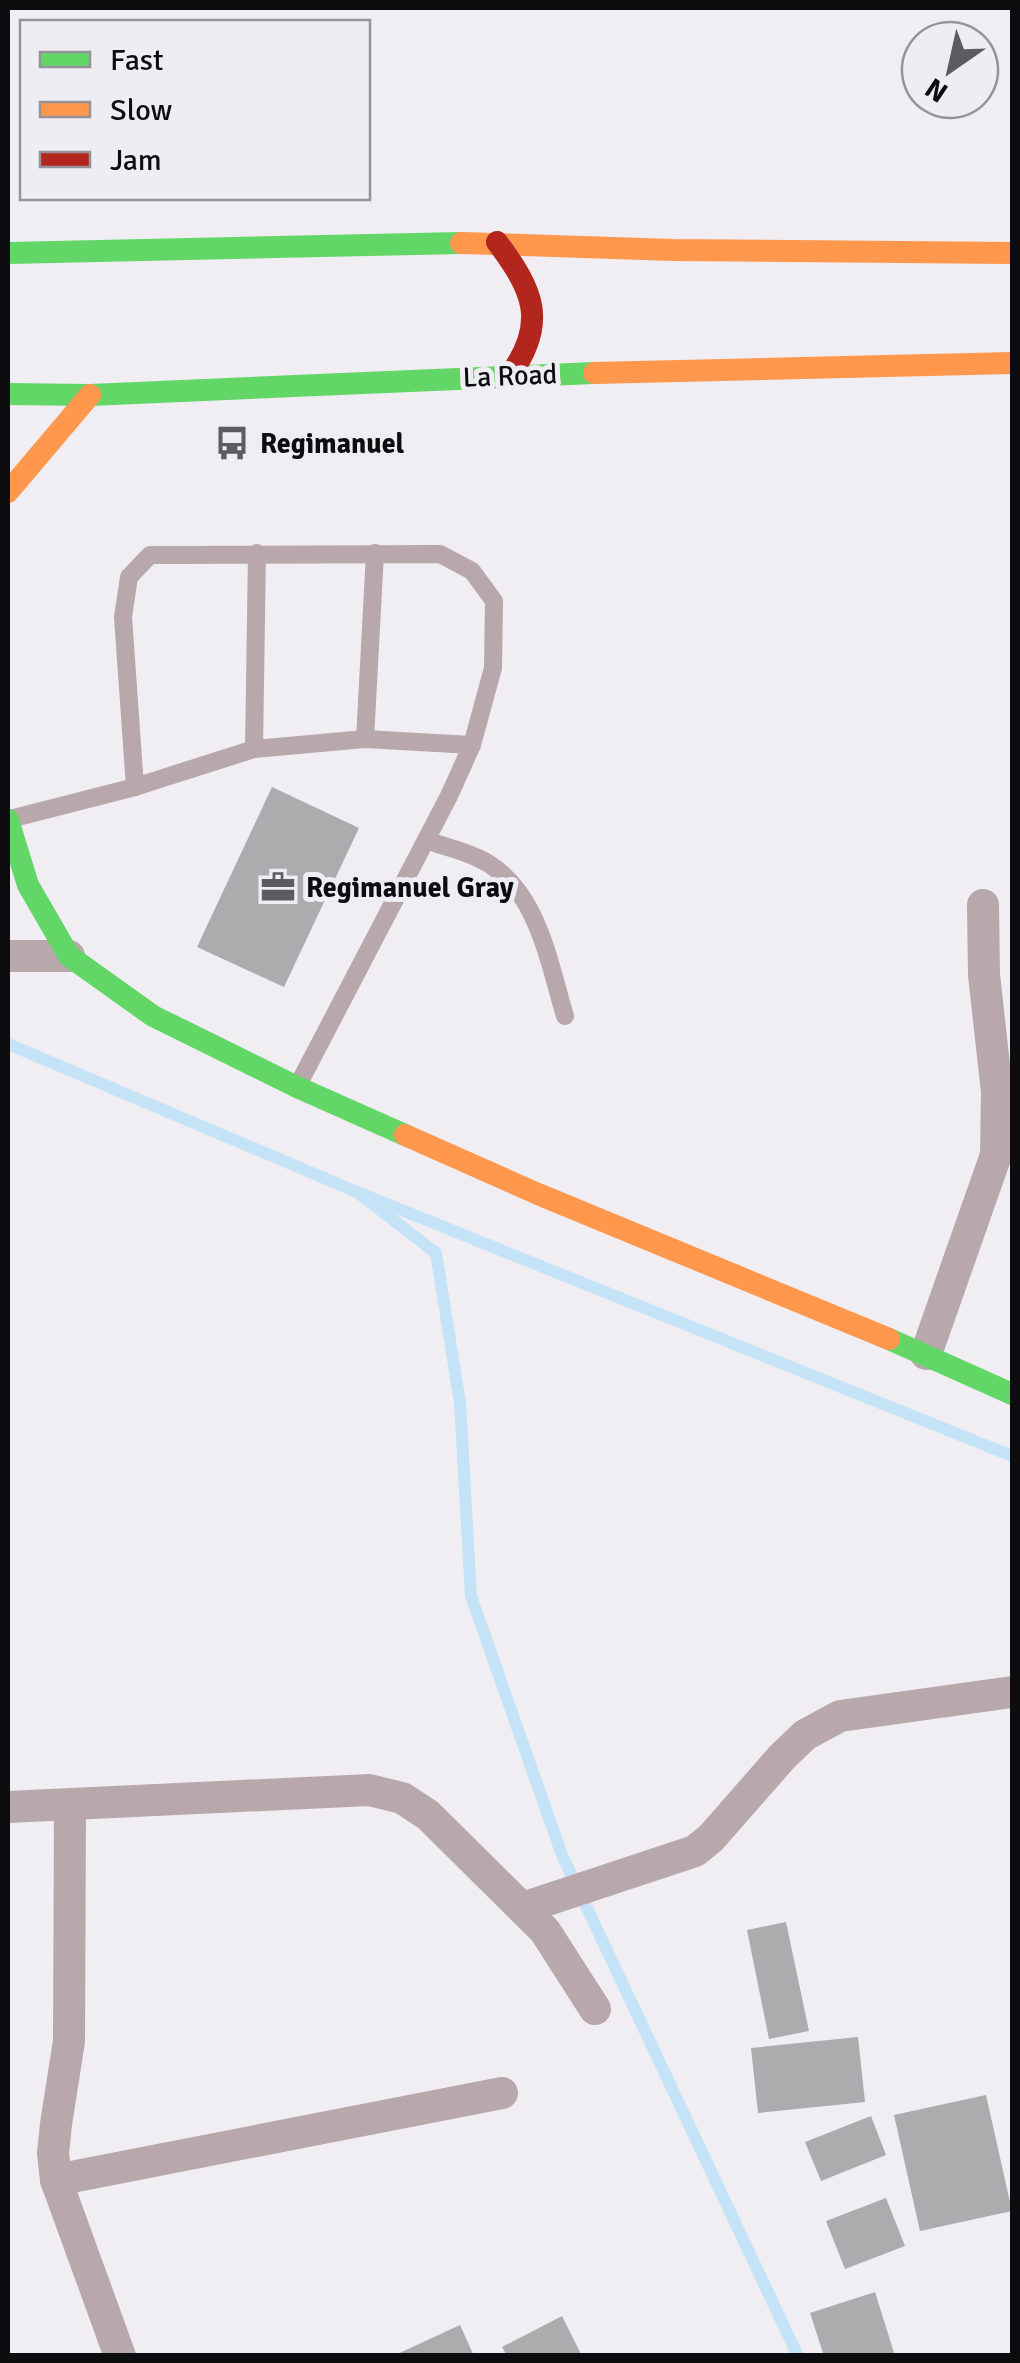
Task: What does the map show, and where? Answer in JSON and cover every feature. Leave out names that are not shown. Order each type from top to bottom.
[{"type":"main road","points":[[497,242],[528,286],[533,306],[531,341],[510,375]]},
{"type":"main road","points":[[8,252],[497,242],[674,250],[1012,253]]},
{"type":"main road","name":"La Road","points":[[8,394],[90,395],[510,375],[1012,363]]},
{"type":"main road","points":[[8,492],[90,395]]},
{"type":"main road","points":[[8,820],[28,885],[70,956],[152,1016],[297,1087],[538,1194],[926,1354],[1012,1394]]},
{"type":"street","points":[[926,1354],[996,1155],[997,1092],[984,975],[983,905]]},
{"type":"street","points":[[8,956],[70,956]]},
{"type":"street","points":[[523,1908],[695,1851],[711,1838],[782,1756],[805,1735],[840,1716],[1012,1692]]},
{"type":"street","points":[[8,1808],[369,1790],[402,1798],[428,1814],[545,1931],[595,2009]]},
{"type":"street","points":[[70,1806],[70,2041],[53,2153],[56,2180],[120,2356]]},
{"type":"street","points":[[56,2180],[502,2093]]},
{"type":"lane","points":[[254,749],[257,553]]},
{"type":"lane","points":[[365,739],[375,553]]},
{"type":"lane","points":[[135,787],[122,616],[130,577],[150,555],[440,554],[472,571],[494,602],[493,668],[472,745],[297,1087]]},
{"type":"lane","points":[[8,820],[135,787],[254,749],[365,739],[472,745]]},
{"type":"lane","points":[[426,840],[480,858],[512,881],[537,924],[565,1016]]},
{"type":"building","name":"Regimanuel Gray","points":[[272,787],[359,828],[284,987],[197,947]]},
{"type":"building","points":[[786,1922],[809,2031],[769,2039],[747,1930]]},
{"type":"building","points":[[858,2037],[865,2102],[758,2113],[751,2048]]},
{"type":"building","points":[[986,2095],[1012,2211],[920,2231],[894,2115]]},
{"type":"building","points":[[871,2116],[886,2155],[821,2181],[805,2142]]},
{"type":"building","points":[[886,2198],[905,2246],[845,2269],[826,2221]]},
{"type":"building","points":[[875,2292],[895,2356],[824,2356],[810,2313]]},
{"type":"building","points":[[562,2316],[582,2356],[507,2356],[502,2347]]},
{"type":"building","points":[[460,2325],[474,2356],[393,2356]]},
{"type":"waterway","points":[[8,1044],[357,1192],[1012,1456]]},
{"type":"waterway","points":[[357,1192],[436,1253],[460,1403],[471,1596],[562,1855],[798,2356]]},
{"type":"traffic: fast","points":[[8,253],[461,243]]},
{"type":"traffic: fast","points":[[8,394],[90,395],[594,373]]},
{"type":"traffic: fast","points":[[8,820],[28,885],[69,956],[153,1016],[405,1135]]},
{"type":"traffic: fast","points":[[889,1339],[1012,1394]]},
{"type":"traffic: slow","points":[[461,243],[673,250],[1012,253]]},
{"type":"traffic: slow","points":[[594,373],[1012,363]]},
{"type":"traffic: slow","points":[[8,492],[90,395]]},
{"type":"traffic: slow","points":[[405,1135],[889,1339]]},
{"type":"traffic: jam","points":[[497,242],[520,276],[531,307],[529,339],[510,375]]},
{"type":"place","name":"Regimanuel","points":[[232,443]]},
{"type":"place","name":"Regimanuel Gray","points":[[278,887]]}]
